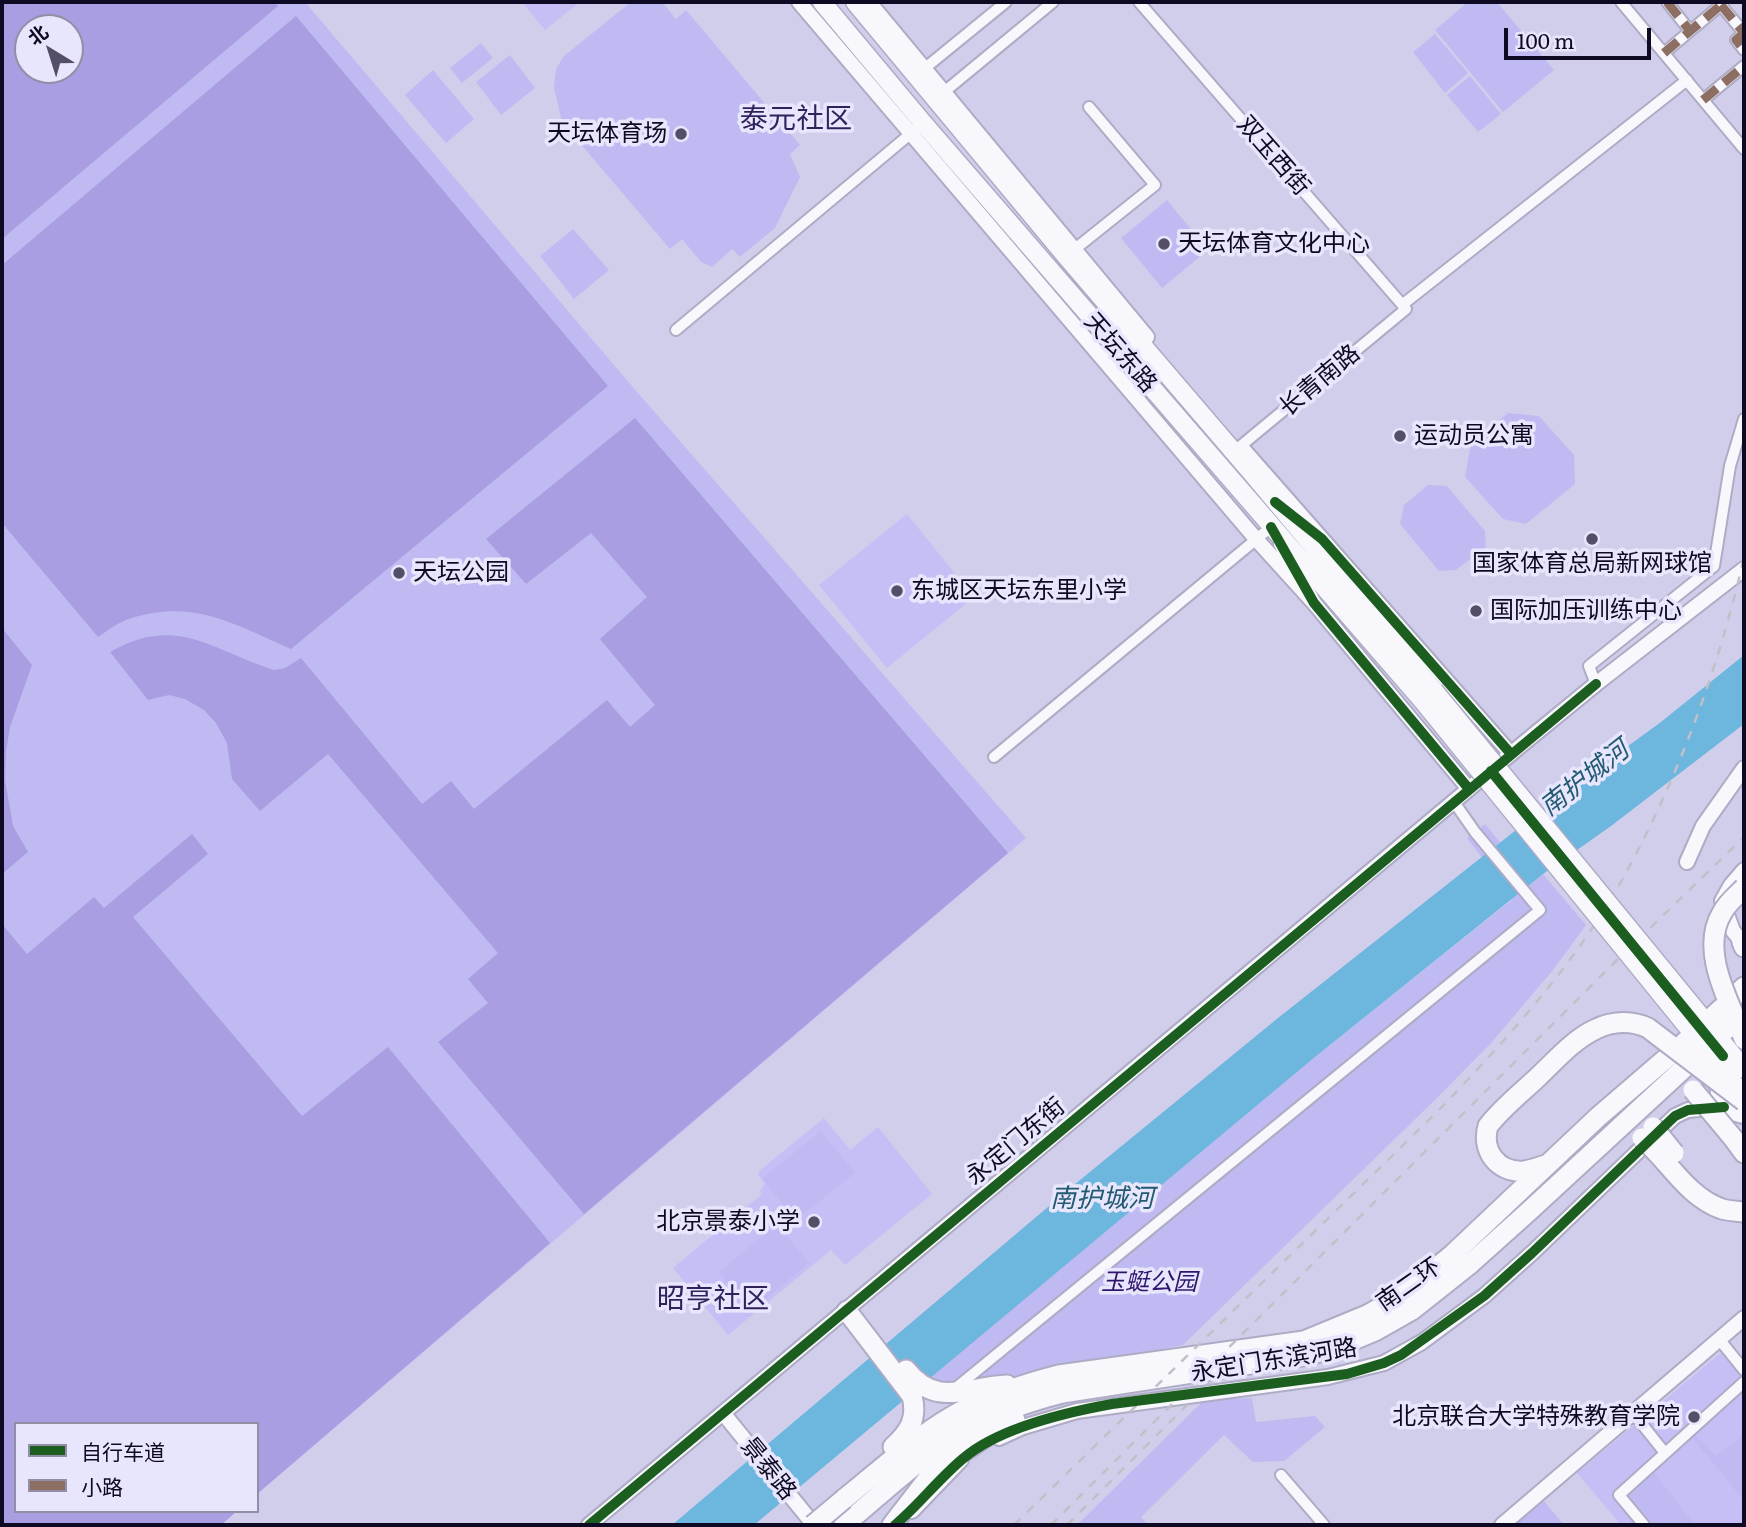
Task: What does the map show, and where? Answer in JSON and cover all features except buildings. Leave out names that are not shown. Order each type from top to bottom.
[{"type":"highway","points":[[1744,888],[1722,912],[1712,945],[1717,968],[1744,1040]]},
{"type":"highway","name":"南二环","points":[[814,1525],[933,1429],[967,1408],[1029,1383],[1059,1375],[1304,1341],[1403,1295],[1453,1254],[1598,1117],[1688,1056],[1734,1014],[1744,987]]},
{"type":"highway","points":[[1547,1165],[1525,1171],[1505,1168],[1496,1163],[1486,1146],[1488,1126],[1556,1060],[1587,1033],[1597,1028],[1618,1023],[1648,1028],[1744,1099]]},
{"type":"highway","points":[[1688,1056],[1684,1076],[1690,1100]]},
{"type":"highway","name":"南二环","points":[[851,1520],[913,1468],[973,1425],[1025,1403],[1062,1393],[1309,1355],[1374,1331],[1412,1310],[1470,1264],[1665,1086],[1688,1056]]},
{"type":"highway","points":[[1738,1146],[1690,1100],[1679,1080],[1665,1086],[1651,1103],[1647,1132],[1656,1149],[1703,1199],[1722,1209],[1744,1212]]},
{"type":"highway","points":[[1598,1146],[1614,1138],[1647,1132]]},
{"type":"highway","points":[[1647,1132],[1714,1194],[1730,1199],[1744,1197]]},
{"type":"highway","points":[[851,1308],[870,1332],[925,1389],[943,1392],[1029,1383]]},
{"type":"highway","points":[[845,1499],[913,1425],[915,1410],[912,1396],[870,1332]]},
{"type":"highway","points":[[894,1525],[933,1472],[988,1434],[1025,1415],[1108,1386]]},
{"type":"main road","name":"天坛东路","points":[[822,2],[916,129],[1271,527],[1428,696]]},
{"type":"main road","name":"天坛东路","points":[[855,2],[921,72],[1237,449],[1275,502],[1428,696]]},
{"type":"main road","points":[[1428,696],[1734,1063]]},
{"type":"main road","points":[[1428,696],[1744,1099]]},
{"type":"street","points":[[799,2],[916,129],[1256,539],[1314,603],[1469,789]]},
{"type":"street","points":[[869,2],[921,72],[1006,2]]},
{"type":"street","points":[[940,96],[1053,2]]},
{"type":"street","points":[[1621,2],[1744,149]]},
{"type":"street","points":[[1667,2],[1690,30]]},
{"type":"street","name":"双玉西街","points":[[1142,3],[1404,307]]},
{"type":"street","points":[[1664,53],[1720,3],[1744,33],[1736,40],[1744,50]]},
{"type":"street","points":[[1703,100],[1744,66]]},
{"type":"street","name":"长青南路","points":[[1237,449],[1404,307],[1687,80]]},
{"type":"street","points":[[1070,253],[1155,185],[1089,107]]},
{"type":"street","points":[[676,330],[916,129]]},
{"type":"street","points":[[1596,684],[1589,666],[1714,566],[1730,466],[1744,419]]},
{"type":"street","points":[[1237,449],[1322,539],[1511,754]]},
{"type":"street","points":[[1275,502],[1322,539]]},
{"type":"street","points":[[994,757],[1271,527],[1314,603]]},
{"type":"street","name":"永定门东街","points":[[589,1525],[1490,771],[1596,684],[1744,569]]},
{"type":"street","points":[[1443,758],[1484,723]]},
{"type":"street","points":[[1687,862],[1703,826],[1744,768]]},
{"type":"street","points":[[1490,771],[1734,1063],[1717,1087],[1717,1094],[1724,1108]]},
{"type":"street","points":[[943,1392],[1540,910],[1475,832],[1454,802]]},
{"type":"street","points":[[1743,944],[1733,931],[1722,901],[1744,870]]},
{"type":"street","points":[[1690,1100],[1744,1116]]},
{"type":"street","name":"永定门东滨河路","points":[[894,1525],[919,1505],[964,1457],[1023,1427],[1077,1410],[1112,1404],[1347,1374],[1384,1363],[1401,1354],[1485,1296],[1690,1100]]},
{"type":"street","points":[[1502,1525],[1744,1318]]},
{"type":"street","points":[[1719,1339],[1744,1370]]},
{"type":"street","points":[[1644,1525],[1619,1495],[1744,1382]]},
{"type":"street","name":"景泰路","points":[[723,1413],[814,1525]]},
{"type":"street","points":[[1633,1413],[1665,1453]]},
{"type":"street","points":[[1281,1475],[1324,1525]]},
{"type":"shaded area","points":[[2,2],[275,2],[278,6],[2,239]]},
{"type":"shaded area","points":[[522,2],[580,2],[545,30]]},
{"type":"shaded area","points":[[296,16],[608,386],[291,649],[231,623],[192,612],[171,611],[126,620],[98,637],[2,523],[2,265]]},
{"type":"shaded area","points":[[635,418],[1008,853],[584,1214],[438,1042],[488,1003],[468,979],[498,953],[328,754],[260,811],[232,779],[227,743],[216,723],[204,710],[185,699],[169,695],[148,700],[110,652],[134,641],[155,636],[175,636],[212,645],[274,670],[285,668],[301,658],[422,804],[451,781],[474,809],[607,700],[630,727],[655,705],[600,639],[647,597],[591,533],[526,584],[486,539]]},
{"type":"shaded area","name":"东城区天坛东里小学","points":[[907,514],[974,597],[887,668],[819,585]]},
{"type":"shaded area","points":[[2,628],[32,665],[10,727],[5,780],[13,826],[28,852],[2,874]]},
{"type":"shaded area","points":[[192,834],[208,854],[133,917],[302,1116],[388,1047],[550,1243],[259,1492],[259,1422],[14,1422],[14,1513],[235,1513],[221,1525],[2,1525],[2,924],[27,954],[94,897],[104,908]]},
{"type":"shaded area","name":"北京景泰小学","points":[[824,1118],[850,1150],[878,1127],[932,1194],[845,1265],[831,1250],[728,1335],[673,1268],[762,1194],[760,1191],[765,1183],[758,1175],[759,1171]]},
{"type":"shaded area","name":"北京联合大学特殊教育学院","points":[[1729,1346],[1744,1362],[1744,1525],[1621,1525],[1577,1473]]},
{"type":"green space","name":"天坛公园","points":[[2,2],[305,2],[625,378],[1026,838],[259,1492],[259,1422],[14,1422],[14,1513],[235,1513],[221,1525],[2,1525]]},
{"type":"green space","name":"天坛体育场","points":[[631,2],[662,2],[676,19],[686,10],[800,145],[790,154],[800,177],[775,228],[740,257],[732,249],[712,267],[701,262],[682,239],[670,249],[562,122],[554,88],[556,69],[564,56]]},
{"type":"green space","points":[[1468,2],[1497,2],[1554,70],[1503,112],[1435,30]]},
{"type":"green space","points":[[1435,34],[1468,73],[1445,93],[1413,52]]},
{"type":"green space","points":[[481,43],[493,58],[462,83],[450,68]]},
{"type":"green space","points":[[510,55],[535,88],[501,115],[476,82]]},
{"type":"green space","points":[[433,70],[474,119],[446,143],[405,95]]},
{"type":"green space","points":[[1470,76],[1501,114],[1478,132],[1447,95]]},
{"type":"green space","name":"天坛体育文化中心","points":[[1167,200],[1208,250],[1162,288],[1121,238]]},
{"type":"green space","points":[[573,229],[609,270],[574,299],[540,256]]},
{"type":"green space","points":[[1508,413],[1539,416],[1574,455],[1575,484],[1526,524],[1503,519],[1465,477],[1471,444]]},
{"type":"green space","points":[[1428,485],[1447,486],[1485,531],[1486,547],[1456,570],[1439,571],[1400,524],[1404,505]]},
{"type":"green space","name":"玉蜓公园","points":[[1485,824],[1533,882],[1543,874],[1586,925],[1553,970],[1492,1042],[1438,1097],[1183,1345],[965,1387],[927,1380],[1315,1057],[1513,899],[1467,838]]},
{"type":"green space","points":[[821,1131],[855,1173],[796,1220],[762,1179]]},
{"type":"green space","points":[[777,1224],[809,1263],[751,1311],[719,1272]]},
{"type":"green space","points":[[1252,1398],[1256,1422],[1315,1416],[1325,1427],[1284,1461],[1253,1462],[1224,1435],[1141,1517],[1148,1525],[1077,1525],[1204,1400]]},
{"type":"green space","points":[[1744,1435],[1744,1501],[1693,1438],[1696,1436],[1716,1456]]},
{"type":"green space","points":[[1654,1473],[1695,1525],[1654,1525],[1629,1495]]},
{"type":"green space","points":[[1544,1501],[1564,1525],[1515,1525]]},
{"type":"water","name":"南护城河","points":[[1744,655],[1744,724],[1611,826],[1543,874],[1315,1057],[754,1525],[672,1525],[1074,1185],[1278,1018],[1554,800],[1661,722]]},
{"type":"railway","points":[[1014,1525],[1439,1110],[1512,1031],[1579,947],[1639,849],[1676,768],[1722,642],[1744,557]]},
{"type":"railway","points":[[1051,1525],[1615,962],[1744,837]]},
{"type":"railway","points":[[1067,1525],[1213,1379]]},
{"type":"marked path","points":[[1667,2],[1690,31]]},
{"type":"marked path","points":[[1664,53],[1721,5],[1719,2]]},
{"type":"marked path","points":[[1721,5],[1744,33]]},
{"type":"marked path","points":[[1744,33],[1736,40],[1744,50]]},
{"type":"marked path","points":[[1703,100],[1744,66]]},
{"type":"cycle path","points":[[1275,502],[1322,539],[1511,754]]},
{"type":"cycle path","points":[[1271,527],[1314,603],[1469,789]]},
{"type":"cycle path","points":[[589,1525],[1596,684]]},
{"type":"cycle path","points":[[1491,771],[1723,1056]]},
{"type":"cycle path","points":[[895,1525],[965,1457],[997,1438],[1035,1423],[1112,1404],[1347,1374],[1401,1355],[1484,1296],[1675,1116],[1688,1110],[1724,1107]]},
{"type":"place","name":"天坛体育场","points":[[681,134]]},
{"type":"place","name":"天坛体育文化中心","points":[[1164,244]]},
{"type":"place","name":"运动员公寓","points":[[1400,436]]},
{"type":"place","name":"国家体育总局新网球馆","points":[[1592,539]]},
{"type":"place","name":"天坛公园","points":[[399,573]]},
{"type":"place","name":"东城区天坛东里小学","points":[[897,591]]},
{"type":"place","name":"国际加压训练中心","points":[[1476,611]]},
{"type":"place","name":"北京景泰小学","points":[[814,1222]]},
{"type":"place","name":"北京联合大学特殊教育学院","points":[[1694,1417]]},
{"type":"district","name":"泰元社区","points":[[796,120]]},
{"type":"district","name":"昭亨社区","points":[[713,1300]]}]
